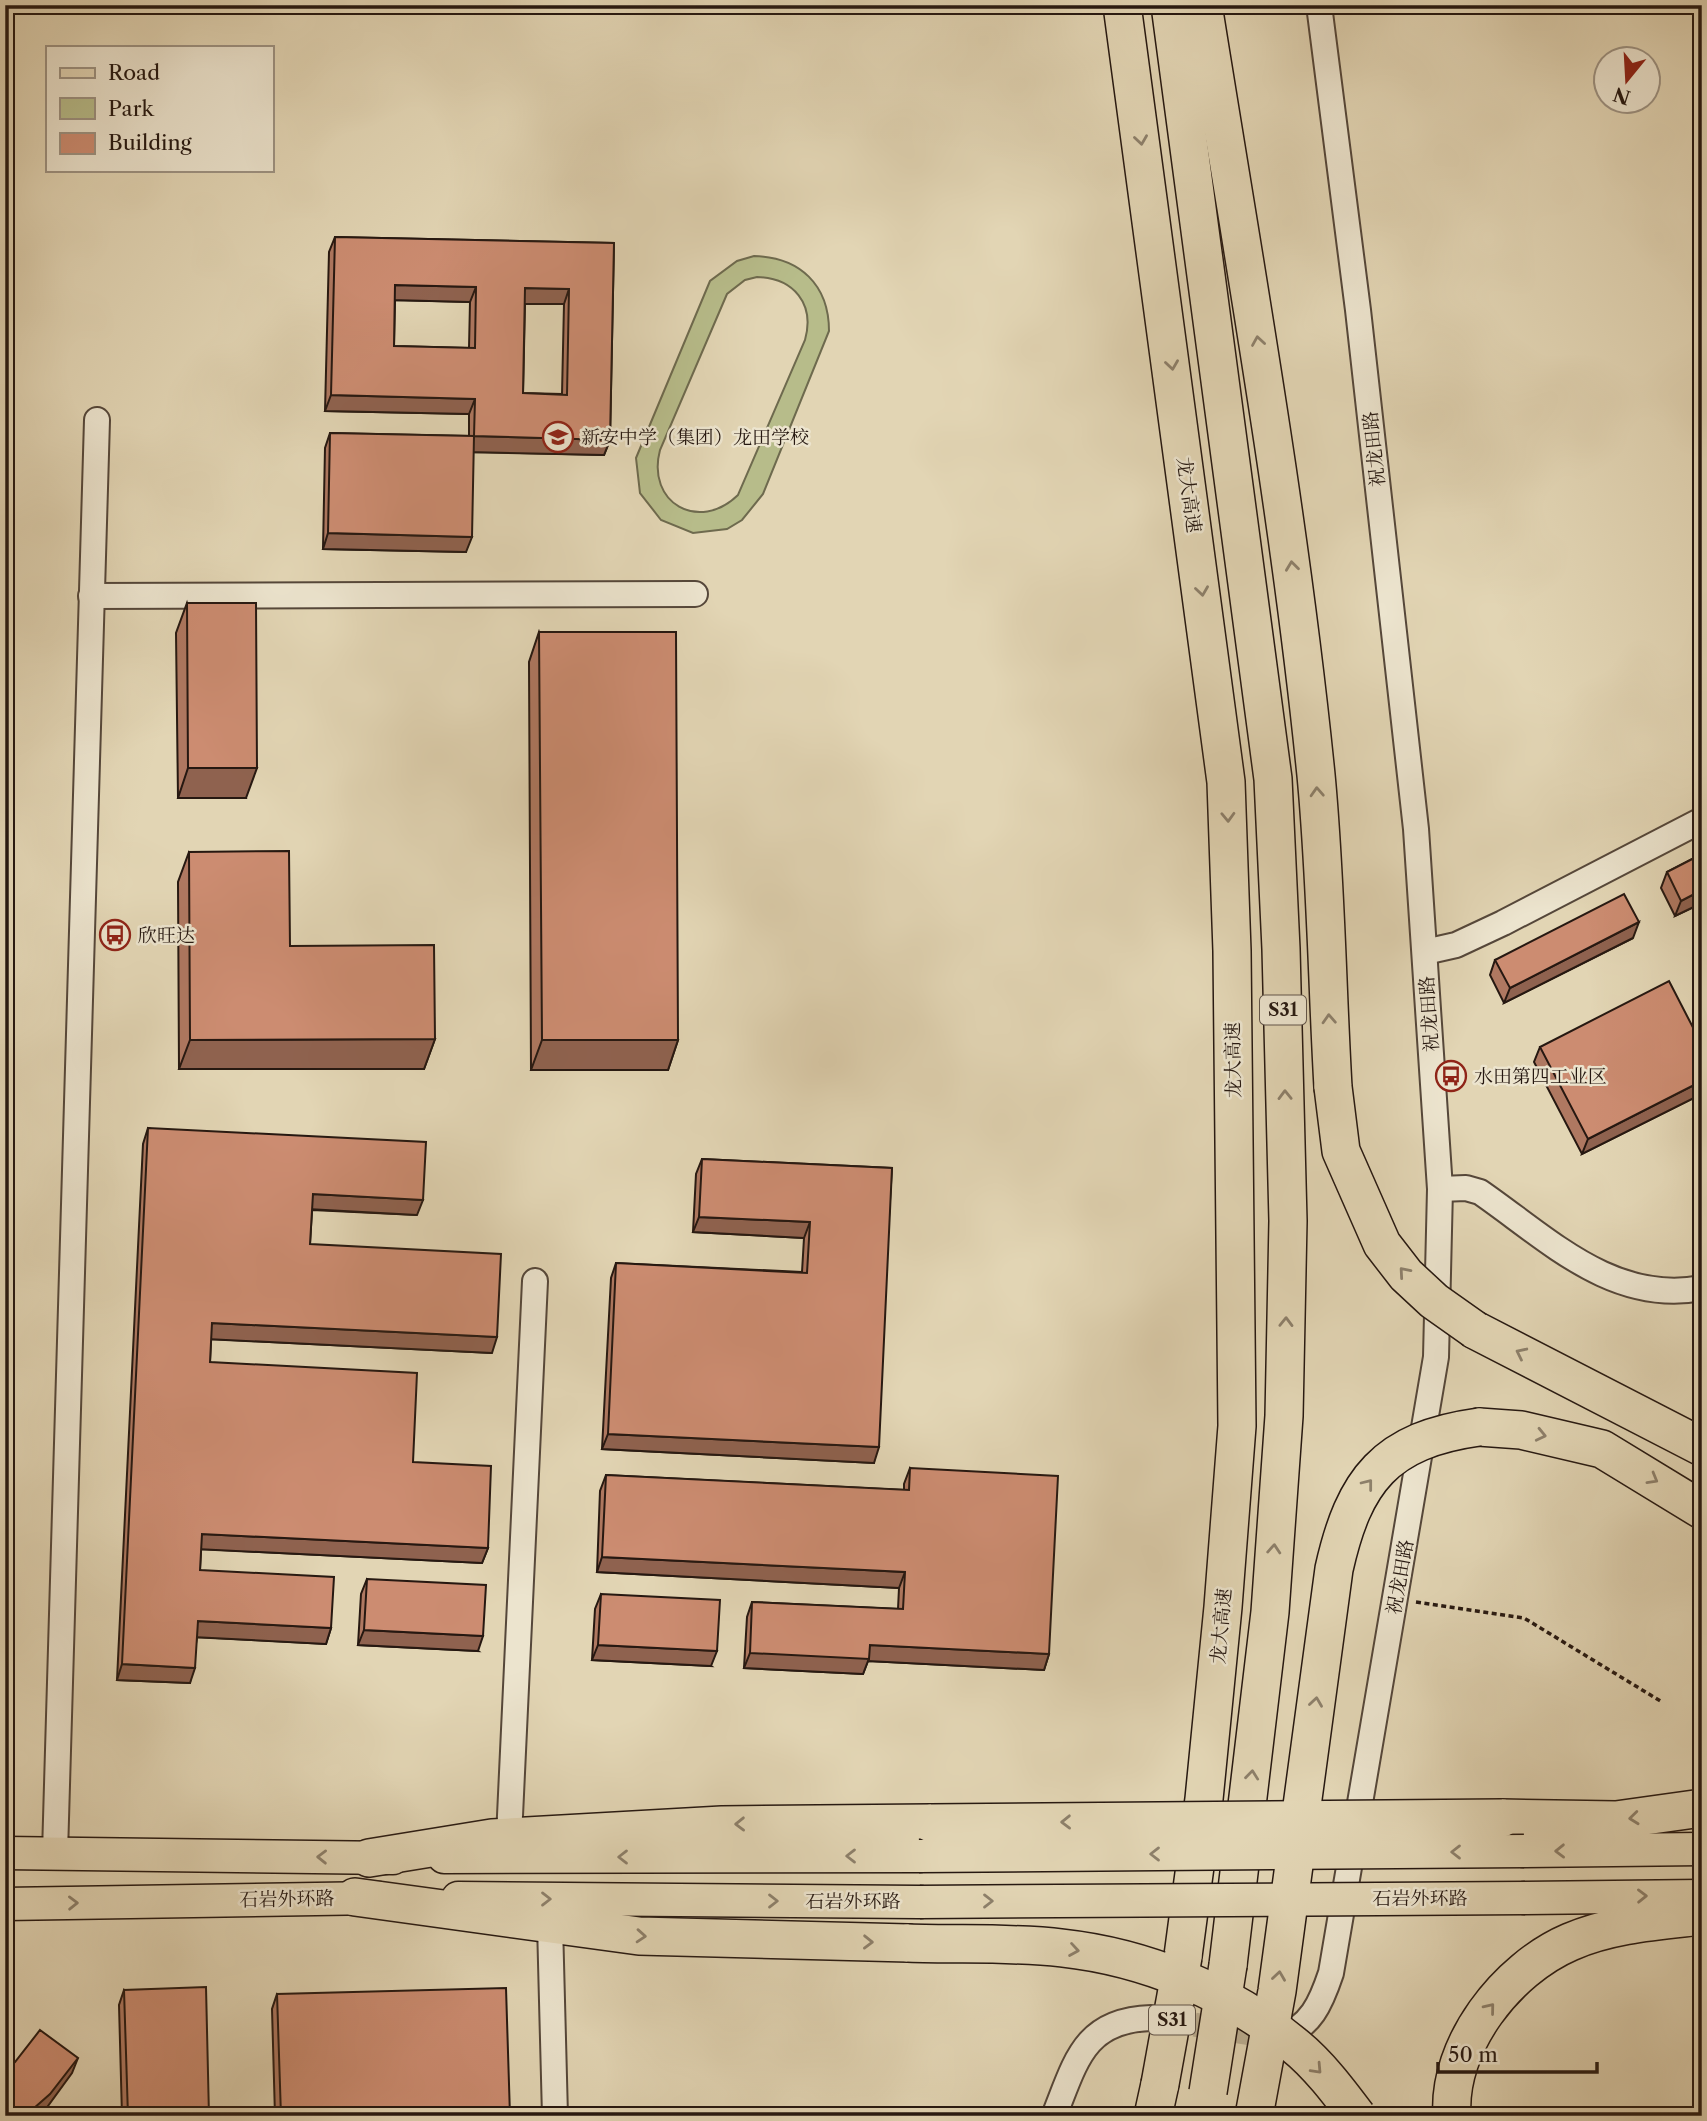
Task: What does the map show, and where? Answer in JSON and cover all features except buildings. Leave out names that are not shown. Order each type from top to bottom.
[{"type":"highway","name":"龙大高速","points":[[1122,5],[1226,782],[1232,951],[1237,1426],[1204,1799],[1183,1955],[1157,2100]]},
{"type":"highway","name":"S31","points":[[1170,5],[1194,55],[1270,752],[1282,948],[1288,1221],[1284,1416],[1265,1654],[1228,1965],[1206,2104]]},
{"type":"highway","points":[[1203,5],[1194,55],[1280,476],[1298,618],[1316,779],[1332,1087],[1342,1152],[1382,1244],[1406,1275],[1434,1301],[1475,1330],[1702,1447]]},
{"type":"highway","points":[[1567,1376],[1698,1502]]},
{"type":"highway","points":[[1254,2116],[1277,1991],[1334,1569],[1343,1526],[1362,1491],[1375,1474],[1407,1446],[1441,1432],[1479,1426],[1521,1430],[1602,1449],[1698,1502]]},
{"type":"highway","points":[[369,1858],[509,1837],[722,1825],[925,1839],[1502,1818],[1616,1820],[1689,1812],[1702,1808]]},
{"type":"highway","points":[[355,1897],[639,1936],[1060,1948],[1107,1955],[1176,1977],[1242,2009],[1295,2045],[1357,2116]]},
{"type":"highway","points":[[1452,2116],[1462,2057],[1486,2010],[1526,1969],[1569,1942],[1630,1924],[1702,1916]]},
{"type":"main road","points":[[5,1853],[369,1858],[925,1839],[1524,1851],[1702,1849]]},
{"type":"main road","name":"石岩外环路","points":[[5,1904],[355,1897],[920,1902],[1702,1896]]},
{"type":"street","name":"祝龙田路","points":[[1279,2038],[1296,2032],[1310,2020],[1322,1999],[1331,1973],[1436,1357],[1440,1189],[1414,815],[1360,323],[1319,5]]},
{"type":"street","points":[[55,1853],[97,420]]},
{"type":"street","points":[[91,596],[695,594]]},
{"type":"street","points":[[1425,952],[1456,945],[1503,923],[1702,820]]},
{"type":"street","points":[[1440,1189],[1466,1188],[1480,1192],[1599,1275],[1623,1284],[1680,1292],[1702,1288]]},
{"type":"street","points":[[509,1837],[535,1281]]},
{"type":"street","points":[[550,1924],[555,2116]]},
{"type":"street","points":[[1054,2116],[1083,2052],[1094,2035],[1112,2024],[1151,2018]]},
{"type":"path","points":[[1396,1599],[1524,1618],[1662,1702]]},
{"type":"green space","points":[[754,256],[785,262],[798,268],[809,277],[824,300],[829,331],[763,494],[742,520],[727,529],[693,533],[661,520],[640,493],[636,458],[710,281],[737,261]],"holes":[[[757,277],[782,282],[799,295],[807,315],[805,340],[738,495],[723,506],[707,511],[692,511],[679,507],[668,498],[661,485],[658,469],[660,450],[727,294],[745,280]]]},
{"type":"tunnel","points":[[1159,2019],[1279,2038]]},
{"type":"place","name":"新安中学（集团）龙田学校","points":[[558,437]]},
{"type":"place","name":"欣旺达","points":[[115,935]]},
{"type":"place","name":"水田第四工业区","points":[[1451,1076]]}]
